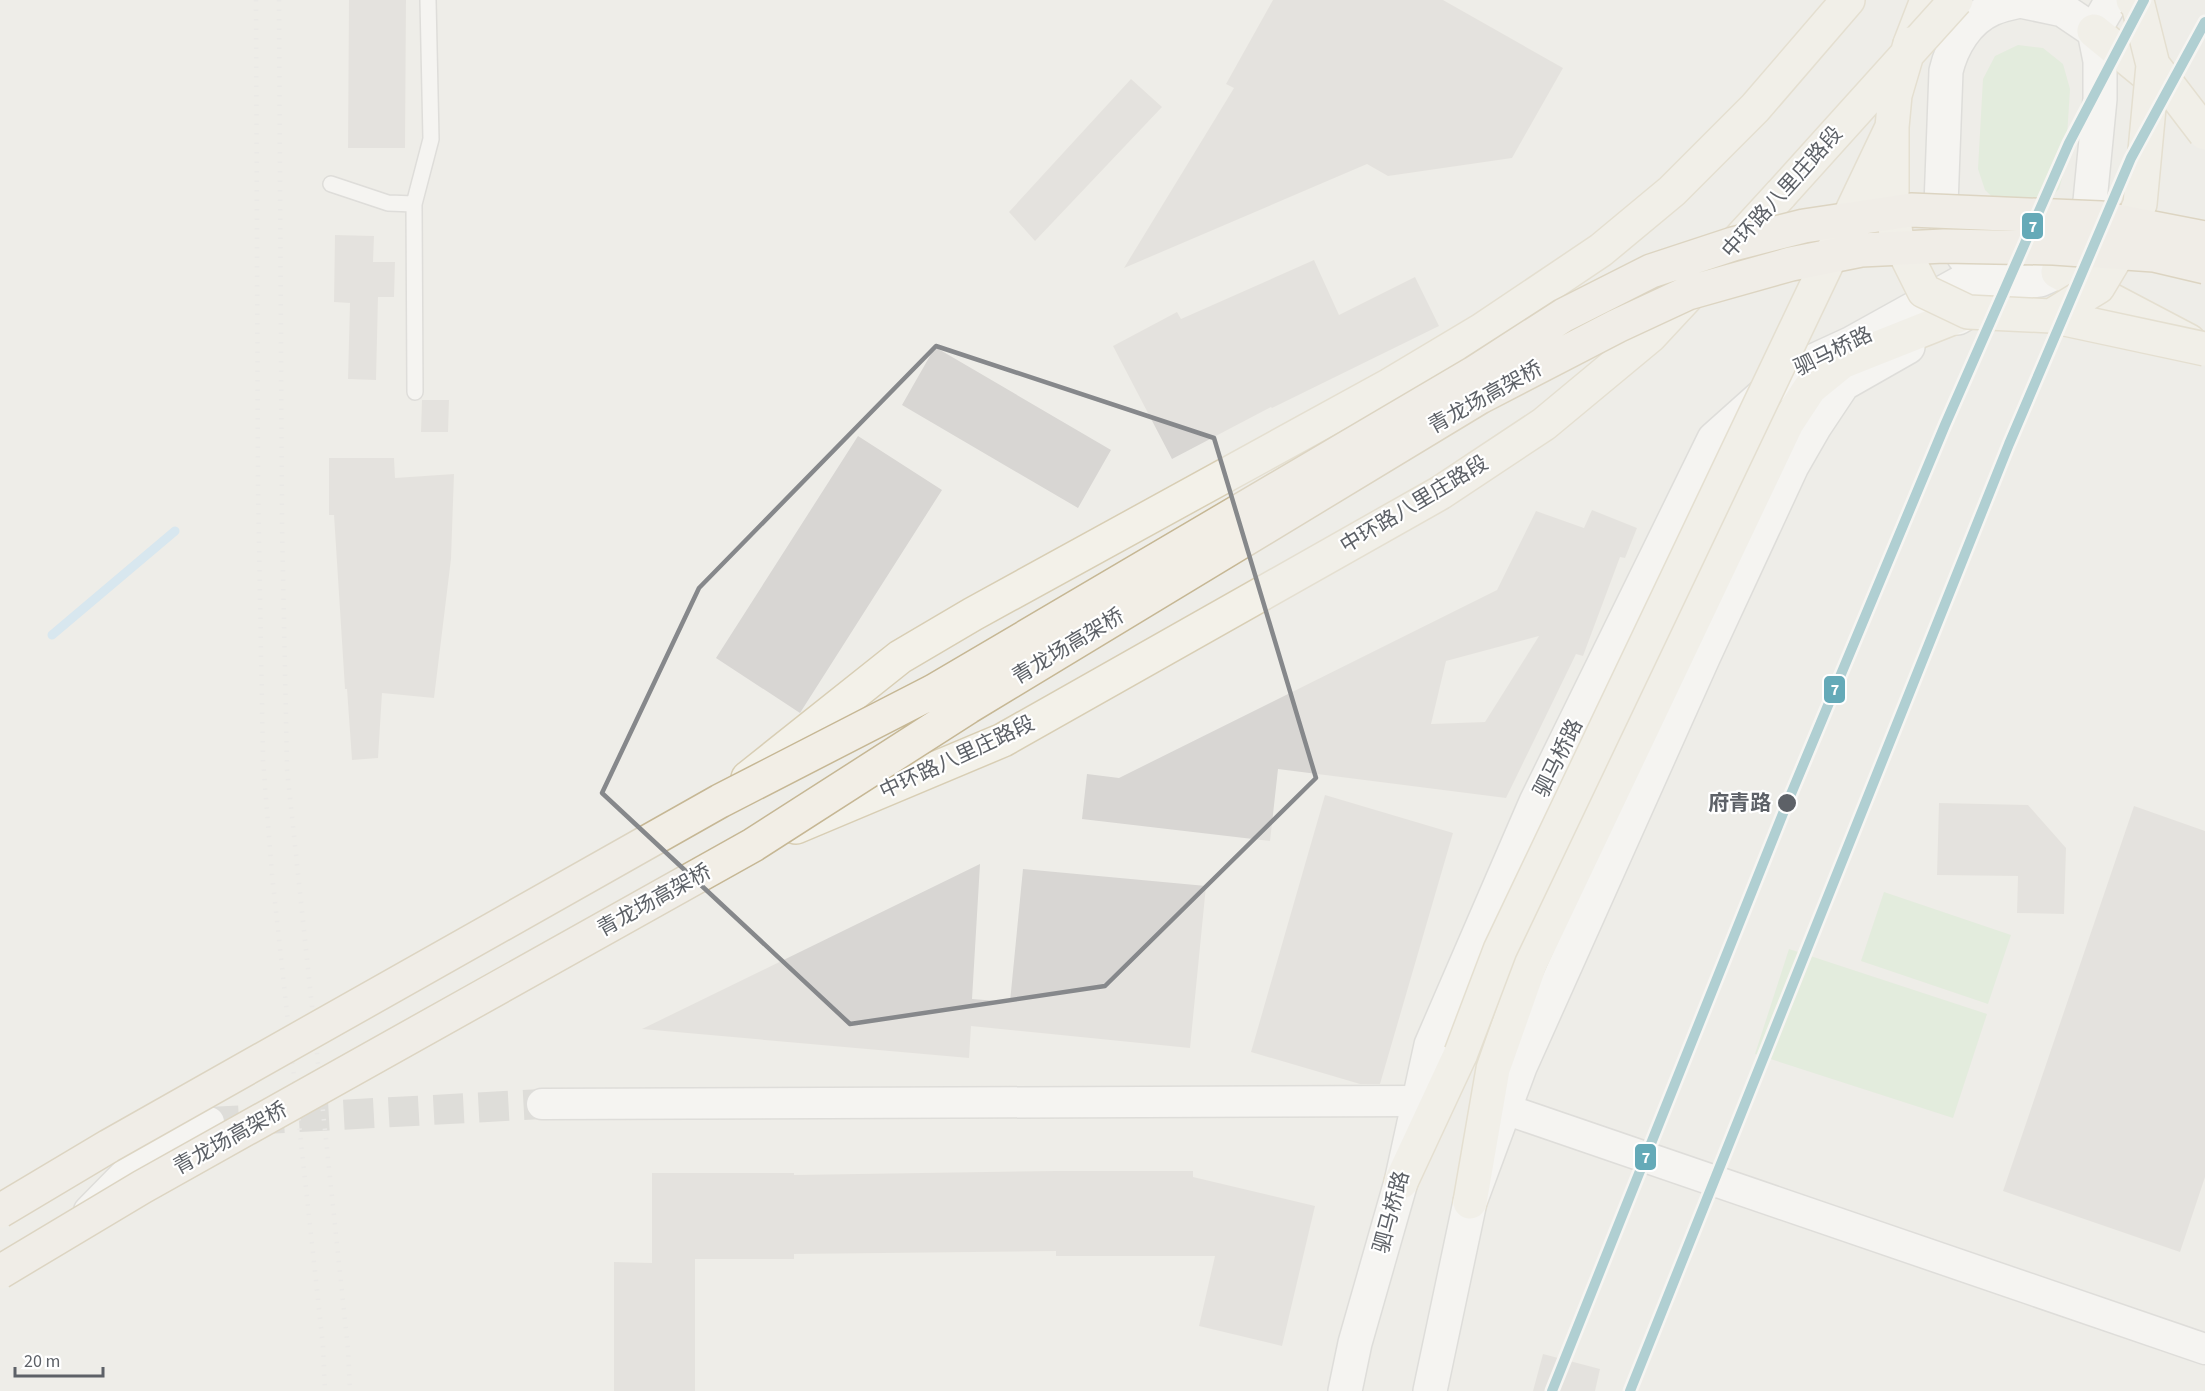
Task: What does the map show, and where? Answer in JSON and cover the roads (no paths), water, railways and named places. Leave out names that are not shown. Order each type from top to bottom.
[{"type":"highway","name":"青龙场高架桥","points":[[0,1211],[109,1146],[720,801],[934,692],[1474,373],[1564,315],[1651,271],[1733,244],[1804,226],[1911,210],[2101,218],[2205,238]]},
{"type":"highway","name":"青龙场高架桥","points":[[0,1272],[142,1187],[753,845],[968,707],[1480,397],[1617,326],[1688,293],[1791,264],[1861,250],[1897,248],[1944,246],[2088,250],[2154,255],[2205,267]]},
{"type":"main road","points":[[720,801],[900,657],[973,614],[1390,385],[1482,330],[1601,250],[1672,191],[1755,108],[1848,0]]},
{"type":"main road","points":[[1927,0],[1910,44],[1895,95],[1892,127],[1892,202],[1896,235],[1924,291],[1968,312],[2051,315],[2205,349]]},
{"type":"main road","points":[[1910,44],[1941,0]]},
{"type":"main road","name":"中环路八里庄路段","points":[[753,845],[1004,740],[1440,493],[1544,424],[1650,336],[1956,0]]},
{"type":"main road","points":[[1962,0],[1946,71],[1941,205],[1949,232],[1964,257],[1980,272],[2000,280],[2019,283],[2040,280],[2058,272],[2077,245],[2090,201],[2100,99],[2100,62],[2094,30]]},
{"type":"main road","points":[[1950,55],[1964,31],[1992,9],[2020,1],[2063,10],[2094,30],[2205,122]]},
{"type":"main road","points":[[2094,30],[2130,1],[2153,65],[2205,133]]},
{"type":"main road","points":[[2051,315],[2098,287],[2116,257],[2140,204],[2153,65]]},
{"type":"main road","points":[[1401,1182],[1461,1053],[1500,951],[1892,127]]},
{"type":"main road","name":"驷马桥路","points":[[1345,1391],[1355,1343],[1401,1182],[1431,1045],[1536,802],[1714,439],[1789,372],[1852,343],[1980,272]]},
{"type":"main road","points":[[2058,272],[2205,349]]},
{"type":"main road","name":"驷马桥路","points":[[1430,1391],[1470,1202],[1525,1057],[1703,658],[1792,466],[1843,384],[2019,283]]},
{"type":"main road","points":[[1470,1202],[1493,1069],[1530,964],[1788,423],[1810,388],[1842,363],[1968,312]]},
{"type":"street","points":[[542,1104],[1418,1101]]},
{"type":"street","points":[[1505,1109],[2205,1349]]},
{"type":"street","points":[[0,1280],[52,1249],[149,1150],[209,1122]]},
{"type":"lane","points":[[415,393],[414,204],[431,139],[428,0]]},
{"type":"lane","points":[[331,184],[388,203],[414,204]]},
{"type":"waterway","points":[[52,635],[175,531]]},
{"type":"tunnel","points":[[209,1122],[542,1104]]},
{"type":"railway","points":[[256,0],[258,486],[263,760],[272,874],[323,1346],[325,1391]]},
{"type":"railway","points":[[279,0],[282,524],[287,769],[348,1349],[350,1391]]},
{"type":"place","name":"府青路","points":[[1787,803]]}]
